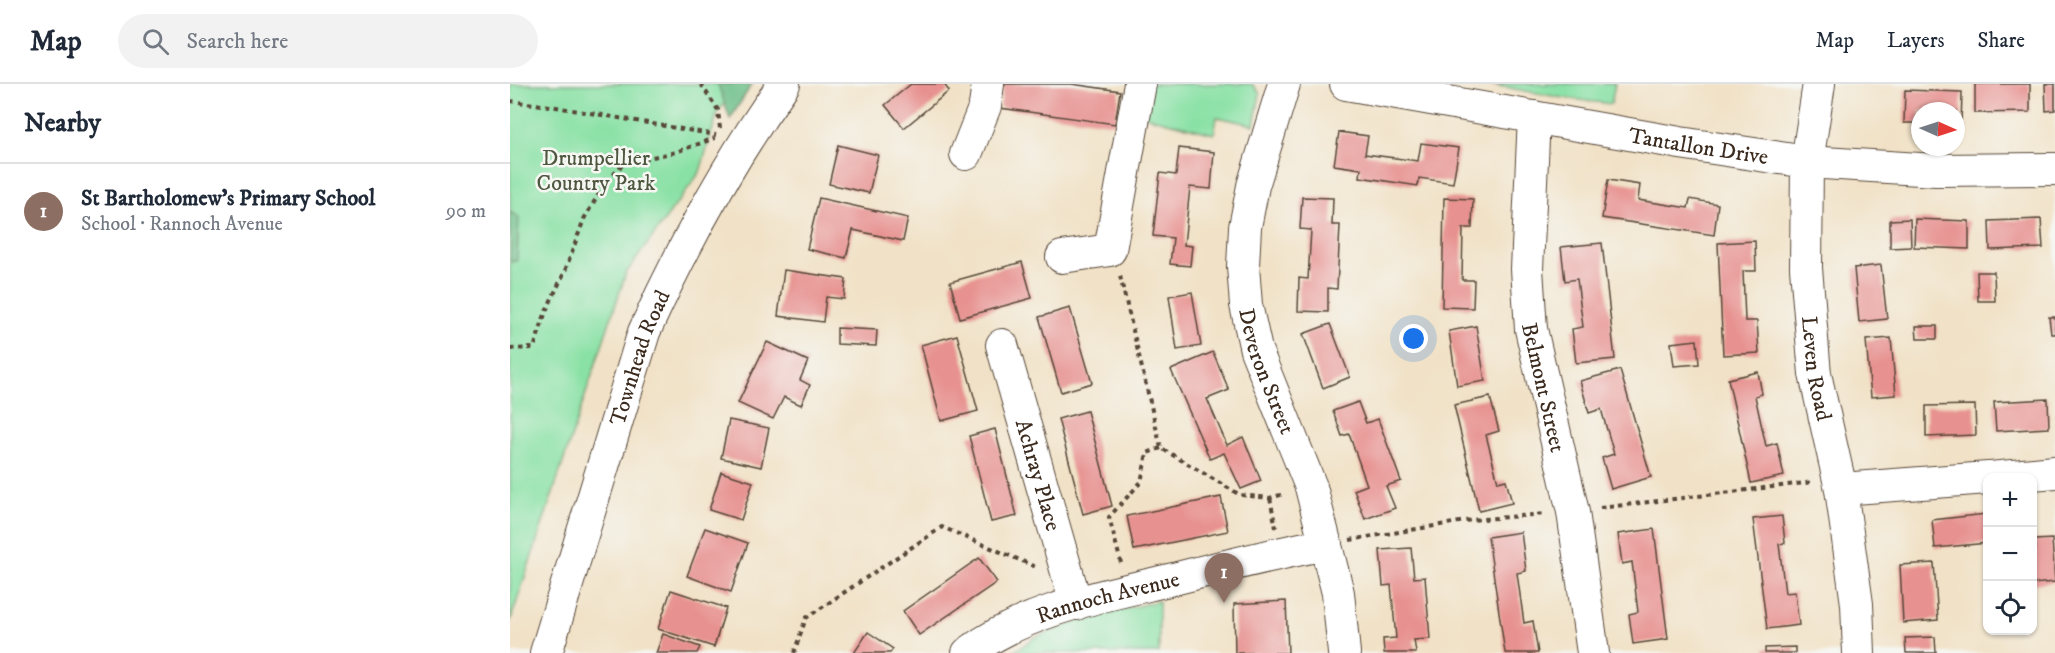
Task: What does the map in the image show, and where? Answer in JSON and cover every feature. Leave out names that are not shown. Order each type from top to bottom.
[{"type":"street","name":"Townhead Road","points":[[546,653],[644,332],[705,210],[746,139],[784,84]]},
{"type":"street","points":[[966,154],[985,106],[988,84]]},
{"type":"street","points":[[1062,257],[1110,250],[1140,84]]},
{"type":"street","name":"Deveron Street","points":[[1284,84],[1253,186],[1245,227],[1243,266],[1246,305],[1256,350],[1311,487],[1338,593],[1344,653]]},
{"type":"street","name":"Tantallon Drive","points":[[1346,84],[1680,143],[1808,162],[1936,170],[2055,169]]},
{"type":"street","name":"Leven Road","points":[[1819,84],[1808,162],[1806,268],[1815,374],[1841,489],[1857,604],[1859,653]]},
{"type":"street","name":"Belmont Street","points":[[1534,117],[1527,269],[1531,329],[1573,512],[1593,653]]},
{"type":"street","name":"Achray Place","points":[[1002,345],[1073,592]]},
{"type":"street","points":[[2037,474],[2055,472]]},
{"type":"street","points":[[1841,489],[1983,478]]},
{"type":"street","name":"Rannoch Avenue","points":[[968,653],[1073,592],[1128,590],[1282,552],[1326,544]]},
{"type":"path","points":[[701,84],[718,111],[721,136]]},
{"type":"path","points":[[510,101],[721,136]]},
{"type":"path","points":[[510,349],[534,348],[546,311],[565,271],[584,219],[604,185],[624,163],[676,152],[721,136]]},
{"type":"path","points":[[1110,250],[1118,267],[1161,448],[1240,495],[1269,498],[1311,487]]},
{"type":"path","points":[[1128,590],[1109,518],[1141,482],[1147,453],[1161,448]]},
{"type":"path","points":[[794,653],[806,618],[942,527],[1073,592]]},
{"type":"green space","name":"Drumpellier Country Park","points":[[510,84],[744,84],[718,111],[700,172],[626,273],[510,622]]},
{"type":"green space","points":[[718,84],[752,84],[730,119]]},
{"type":"green space","points":[[1149,84],[1252,84],[1260,94],[1254,125],[1217,117],[1214,134],[1144,116]]},
{"type":"green space","points":[[1488,84],[1615,84],[1611,104]]},
{"type":"green space","points":[[510,212],[519,217],[517,261],[510,262]]},
{"type":"green space","points":[[1159,601],[1159,653],[1012,653],[1036,637],[1086,618]]},
{"type":"building","points":[[911,84],[944,84],[949,91],[904,128],[885,105]]},
{"type":"building","points":[[1004,84],[1071,84],[1120,91],[1115,124],[1000,108]]},
{"type":"building","points":[[1975,84],[2030,84],[2030,112],[1975,113]]},
{"type":"building","points":[[2045,84],[2055,84],[2055,110],[2046,111]]},
{"type":"building","points":[[1905,90],[1962,92],[1962,102],[1911,102],[1911,123],[1904,123]]},
{"type":"building","points":[[1339,132],[1368,136],[1365,154],[1418,161],[1421,143],[1459,148],[1453,183],[1419,178],[1418,186],[1360,177],[1361,169],[1334,165]]},
{"type":"building","points":[[838,145],[878,155],[869,193],[829,184]]},
{"type":"building","points":[[1179,148],[1214,152],[1211,189],[1190,187],[1184,245],[1192,246],[1190,266],[1170,264],[1173,238],[1153,236],[1160,173],[1176,175]]},
{"type":"building","points":[[1608,180],[1640,185],[1638,200],[1688,208],[1690,199],[1718,204],[1714,235],[1602,218]]},
{"type":"building","points":[[1302,197],[1333,198],[1332,225],[1340,225],[1337,289],[1328,288],[1328,312],[1298,311],[1299,278],[1308,279],[1311,230],[1300,229]]},
{"type":"building","points":[[819,198],[908,218],[903,241],[853,230],[846,258],[807,249]]},
{"type":"building","points":[[1444,198],[1473,199],[1472,228],[1463,228],[1462,280],[1474,280],[1473,308],[1442,307]]},
{"type":"building","points":[[1910,219],[1911,247],[1890,248],[1890,220]]},
{"type":"building","points":[[1915,219],[1969,221],[1969,249],[1914,247]]},
{"type":"building","points":[[2041,219],[2043,248],[1990,250],[1989,221]]},
{"type":"building","points":[[1755,241],[1756,271],[1743,271],[1745,321],[1757,321],[1759,353],[1723,355],[1718,243]]},
{"type":"building","points":[[1602,243],[1615,359],[1576,363],[1572,329],[1583,327],[1577,279],[1565,281],[1561,247]]},
{"type":"building","points":[[1022,262],[1032,298],[960,318],[950,282]]},
{"type":"building","points":[[1881,265],[1887,319],[1859,322],[1854,268]]},
{"type":"building","points":[[784,270],[846,279],[844,299],[826,297],[823,322],[778,316]]},
{"type":"building","points":[[1977,272],[1994,272],[1995,301],[1978,301]]},
{"type":"building","points":[[1192,292],[1201,346],[1177,350],[1169,296]]},
{"type":"building","points":[[1070,308],[1092,383],[1061,392],[1039,317]]},
{"type":"building","points":[[2049,317],[2055,317],[2055,334],[2051,334]]},
{"type":"building","points":[[1330,324],[1350,377],[1323,388],[1303,334]]},
{"type":"building","points":[[1476,326],[1485,381],[1457,386],[1449,331]]},
{"type":"building","points":[[1916,326],[1937,326],[1937,339],[1917,339]]},
{"type":"building","points":[[837,328],[877,330],[876,346],[837,344]]},
{"type":"building","points":[[957,335],[978,411],[941,421],[921,345]]},
{"type":"building","points":[[1891,338],[1896,395],[1871,397],[1866,340]]},
{"type":"building","points":[[1697,340],[1699,364],[1674,366],[1671,343]]},
{"type":"building","points":[[767,342],[808,361],[800,380],[810,385],[801,405],[784,397],[773,419],[738,403]]},
{"type":"building","points":[[1213,352],[1229,390],[1207,399],[1227,445],[1243,437],[1261,481],[1241,489],[1224,453],[1210,459],[1171,370]]},
{"type":"building","points":[[1620,370],[1651,477],[1611,489],[1602,458],[1614,454],[1601,409],[1589,413],[1580,381]]},
{"type":"building","points":[[1758,372],[1762,394],[1755,396],[1766,446],[1777,443],[1784,476],[1751,483],[1728,379]]},
{"type":"building","points":[[1490,397],[1499,431],[1486,435],[1498,482],[1506,480],[1512,503],[1479,511],[1454,405]]},
{"type":"building","points":[[2048,399],[2049,428],[1996,431],[1994,402]]},
{"type":"building","points":[[1358,402],[1366,423],[1378,419],[1401,481],[1386,486],[1395,508],[1365,519],[1354,490],[1367,485],[1349,434],[1342,436],[1333,411]]},
{"type":"building","points":[[1975,405],[1976,435],[1926,437],[1926,406]]},
{"type":"building","points":[[1087,411],[1112,506],[1083,514],[1058,419]]},
{"type":"building","points":[[729,420],[769,428],[761,467],[721,458]]},
{"type":"building","points":[[995,429],[1017,516],[991,522],[969,436]]},
{"type":"building","points":[[721,472],[753,482],[741,520],[709,510]]},
{"type":"building","points":[[1221,497],[1228,531],[1134,550],[1127,516]]},
{"type":"building","points":[[1983,514],[1983,543],[1935,548],[1932,520]]},
{"type":"building","points":[[1782,516],[1785,543],[1779,544],[1785,593],[1795,592],[1799,625],[1767,629],[1753,519]]},
{"type":"building","points":[[705,528],[748,543],[731,592],[687,576]]},
{"type":"building","points":[[1654,529],[1668,639],[1633,644],[1629,614],[1638,612],[1632,562],[1622,564],[1618,534]]},
{"type":"building","points":[[1521,532],[1526,571],[1517,573],[1524,623],[1533,621],[1538,653],[1505,653],[1488,537]]},
{"type":"building","points":[[2052,539],[2055,582],[2037,584],[2037,540]]},
{"type":"building","points":[[1411,548],[1414,578],[1425,577],[1430,639],[1414,640],[1416,653],[1384,653],[1383,639],[1396,638],[1391,585],[1383,586],[1380,550]]},
{"type":"building","points":[[979,558],[997,582],[919,635],[903,611]]},
{"type":"building","points":[[1934,563],[1938,620],[1903,623],[1900,565]]},
{"type":"building","points":[[671,590],[726,608],[714,647],[658,629]]},
{"type":"building","points":[[1286,601],[1288,653],[1235,653],[1234,604]]},
{"type":"building","points":[[868,632],[893,649],[890,653],[854,653]]},
{"type":"building","points":[[663,634],[700,647],[697,653],[656,653]]},
{"type":"building","points":[[1935,637],[1936,653],[1906,653],[1905,638]]},
{"type":"building","points":[[1795,647],[1795,653],[1765,653],[1765,648]]},
{"type":"place","name":"St Bartholomew's Primary School","points":[[1224,603]]}]
